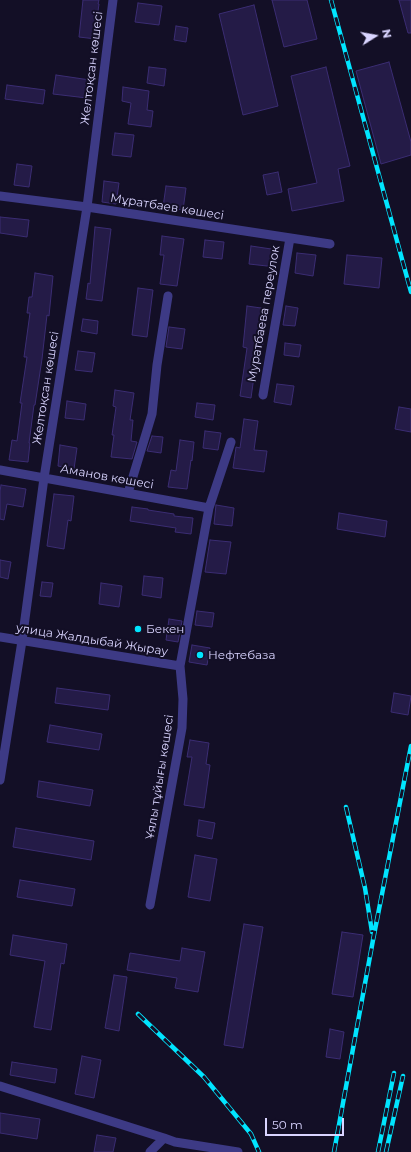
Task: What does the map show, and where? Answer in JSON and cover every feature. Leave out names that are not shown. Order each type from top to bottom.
[{"type":"street","name":"Желтоқсан көшесі","points":[[0,780],[22,641],[44,478],[87,207],[113,0]]},
{"type":"street","name":"Мұратбаев көшесі","points":[[0,196],[87,207],[330,244]]},
{"type":"street","name":"Муратбаева переулок","points":[[263,395],[290,238]]},
{"type":"street","points":[[128,493],[152,414],[157,365],[168,296]]},
{"type":"street","name":"Ұялы тұйығы көшесі","points":[[150,905],[182,728],[183,699],[180,666],[209,508],[231,442]]},
{"type":"street","name":"Аманов көшесі","points":[[0,470],[209,508]]},
{"type":"street","name":"улица Жалдыбай Жырау","points":[[0,638],[180,666]]},
{"type":"street","points":[[0,1086],[175,1142],[238,1152]]},
{"type":"street","points":[[150,1152],[164,1138]]},
{"type":"building","points":[[83,0],[99,0],[96,39],[79,37]]},
{"type":"building","points":[[272,0],[307,0],[317,39],[284,47]]},
{"type":"building","points":[[399,0],[411,0],[411,33],[408,33]]},
{"type":"building","points":[[138,3],[162,6],[159,25],[135,22]]},
{"type":"building","points":[[254,5],[278,106],[243,115],[219,14]]},
{"type":"building","points":[[176,26],[188,28],[186,42],[174,40]]},
{"type":"building","points":[[389,62],[411,142],[411,155],[381,164],[356,71]]},
{"type":"building","points":[[149,67],[166,69],[164,86],[147,83]]},
{"type":"building","points":[[326,67],[350,166],[338,169],[344,201],[292,211],[288,189],[317,183],[291,76]]},
{"type":"building","points":[[56,75],[90,80],[87,98],[53,94]]},
{"type":"building","points":[[7,85],[45,90],[43,104],[5,99]]},
{"type":"building","points":[[123,87],[149,91],[147,110],[153,111],[151,127],[128,124],[131,103],[122,101]]},
{"type":"building","points":[[115,133],[134,135],[131,157],[112,155]]},
{"type":"building","points":[[17,164],[32,166],[29,187],[14,185]]},
{"type":"building","points":[[278,172],[282,192],[267,195],[263,175]]},
{"type":"building","points":[[104,181],[119,183],[116,204],[102,202]]},
{"type":"building","points":[[166,186],[186,188],[183,210],[163,207]]},
{"type":"building","points":[[0,217],[29,220],[27,237],[0,233]]},
{"type":"building","points":[[95,227],[111,229],[102,301],[86,299],[88,283],[90,284]]},
{"type":"building","points":[[162,236],[184,239],[177,286],[160,284],[164,255],[160,255]]},
{"type":"building","points":[[205,240],[224,242],[222,259],[203,257]]},
{"type":"building","points":[[251,246],[278,250],[276,267],[249,264]]},
{"type":"building","points":[[297,253],[316,255],[313,276],[295,273]]},
{"type":"building","points":[[347,255],[382,258],[379,288],[344,284]]},
{"type":"building","points":[[35,273],[53,276],[49,316],[47,315],[42,359],[34,405],[28,462],[9,460],[12,440],[17,441],[22,403],[20,403],[27,357],[24,357],[30,313],[27,313],[29,297],[32,297]]},
{"type":"building","points":[[138,288],[153,290],[147,337],[132,335]]},
{"type":"building","points":[[247,306],[268,309],[262,349],[260,349],[257,370],[255,369],[251,398],[240,396],[247,348],[243,347]]},
{"type":"building","points":[[286,306],[298,308],[295,326],[283,325]]},
{"type":"building","points":[[83,319],[98,321],[97,334],[81,331]]},
{"type":"building","points":[[169,327],[185,329],[182,349],[166,347]]},
{"type":"building","points":[[285,343],[301,345],[299,357],[284,355]]},
{"type":"building","points":[[78,351],[95,353],[92,372],[75,370]]},
{"type":"building","points":[[277,384],[294,386],[291,405],[274,402]]},
{"type":"building","points":[[115,390],[134,393],[130,420],[133,420],[131,441],[137,442],[132,459],[111,457],[116,407],[113,406]]},
{"type":"building","points":[[67,401],[86,404],[84,420],[65,418]]},
{"type":"building","points":[[197,403],[215,405],[213,420],[195,417]]},
{"type":"building","points":[[399,407],[411,409],[411,432],[395,429]]},
{"type":"building","points":[[244,419],[258,421],[254,450],[267,451],[264,472],[233,468],[236,447],[240,448]]},
{"type":"building","points":[[205,431],[221,433],[218,450],[203,448]]},
{"type":"building","points":[[152,436],[163,437],[161,453],[147,451]]},
{"type":"building","points":[[180,440],[194,442],[187,489],[168,487],[171,470],[176,471]]},
{"type":"building","points":[[60,445],[77,448],[74,469],[58,466]]},
{"type":"building","points":[[1,485],[26,489],[23,507],[7,504],[4,520],[0,519]]},
{"type":"building","points":[[54,494],[74,496],[71,521],[68,520],[64,549],[47,546]]},
{"type":"building","points":[[216,505],[234,508],[232,526],[214,524]]},
{"type":"building","points":[[132,507],[174,514],[174,516],[193,518],[191,534],[175,532],[176,528],[130,521]]},
{"type":"building","points":[[339,513],[387,521],[385,537],[337,529]]},
{"type":"building","points":[[210,540],[231,542],[226,574],[205,572]]},
{"type":"building","points":[[0,560],[11,562],[8,579],[0,577]]},
{"type":"building","points":[[144,576],[163,578],[161,598],[142,595]]},
{"type":"building","points":[[42,582],[53,583],[51,597],[40,596]]},
{"type":"building","points":[[101,583],[122,586],[119,607],[99,604]]},
{"type":"building","points":[[197,611],[214,613],[212,627],[195,625]]},
{"type":"building","points":[[169,619],[182,621],[178,642],[166,640]]},
{"type":"building","points":[[192,645],[210,648],[207,665],[189,662]]},
{"type":"building","points":[[57,688],[110,695],[108,710],[55,703]]},
{"type":"building","points":[[394,693],[411,696],[408,715],[391,712]]},
{"type":"building","points":[[50,725],[102,734],[99,750],[47,742]]},
{"type":"building","points":[[190,740],[209,743],[206,764],[210,765],[204,808],[184,805],[192,757],[187,757]]},
{"type":"building","points":[[39,781],[93,790],[90,806],[37,797]]},
{"type":"building","points":[[199,820],[215,823],[212,839],[197,836]]},
{"type":"building","points":[[16,828],[94,841],[91,860],[13,847]]},
{"type":"building","points":[[195,855],[217,859],[210,901],[188,897]]},
{"type":"building","points":[[20,880],[75,889],[72,906],[17,897]]},
{"type":"building","points":[[244,924],[263,927],[243,1048],[224,1045]]},
{"type":"building","points":[[342,932],[363,935],[353,997],[332,994]]},
{"type":"building","points":[[13,935],[67,944],[64,964],[61,963],[51,1030],[34,1027],[45,961],[10,955]]},
{"type":"building","points":[[182,948],[205,952],[198,992],[175,988],[177,978],[127,970],[130,953],[180,961]]},
{"type":"building","points":[[114,975],[127,977],[119,1031],[105,1028]]},
{"type":"building","points":[[330,1029],[344,1032],[340,1059],[326,1057]]},
{"type":"building","points":[[82,1056],[101,1060],[94,1098],[75,1094]]},
{"type":"building","points":[[12,1062],[57,1069],[55,1083],[10,1075]]},
{"type":"building","points":[[0,1113],[40,1119],[37,1139],[0,1133]]},
{"type":"building","points":[[97,1135],[116,1138],[113,1152],[94,1152]]},
{"type":"railway","points":[[331,0],[411,292]]},
{"type":"railway","points":[[334,1152],[411,746]]},
{"type":"railway","points":[[346,807],[365,888],[372,932]]},
{"type":"railway","points":[[138,1014],[204,1077],[251,1134],[259,1152]]},
{"type":"railway","points":[[378,1152],[394,1073]]},
{"type":"railway","points":[[386,1152],[403,1076]]},
{"type":"place","name":"Бекен","points":[[138,629]]},
{"type":"place","name":"Нефтебаза","points":[[200,655]]}]
